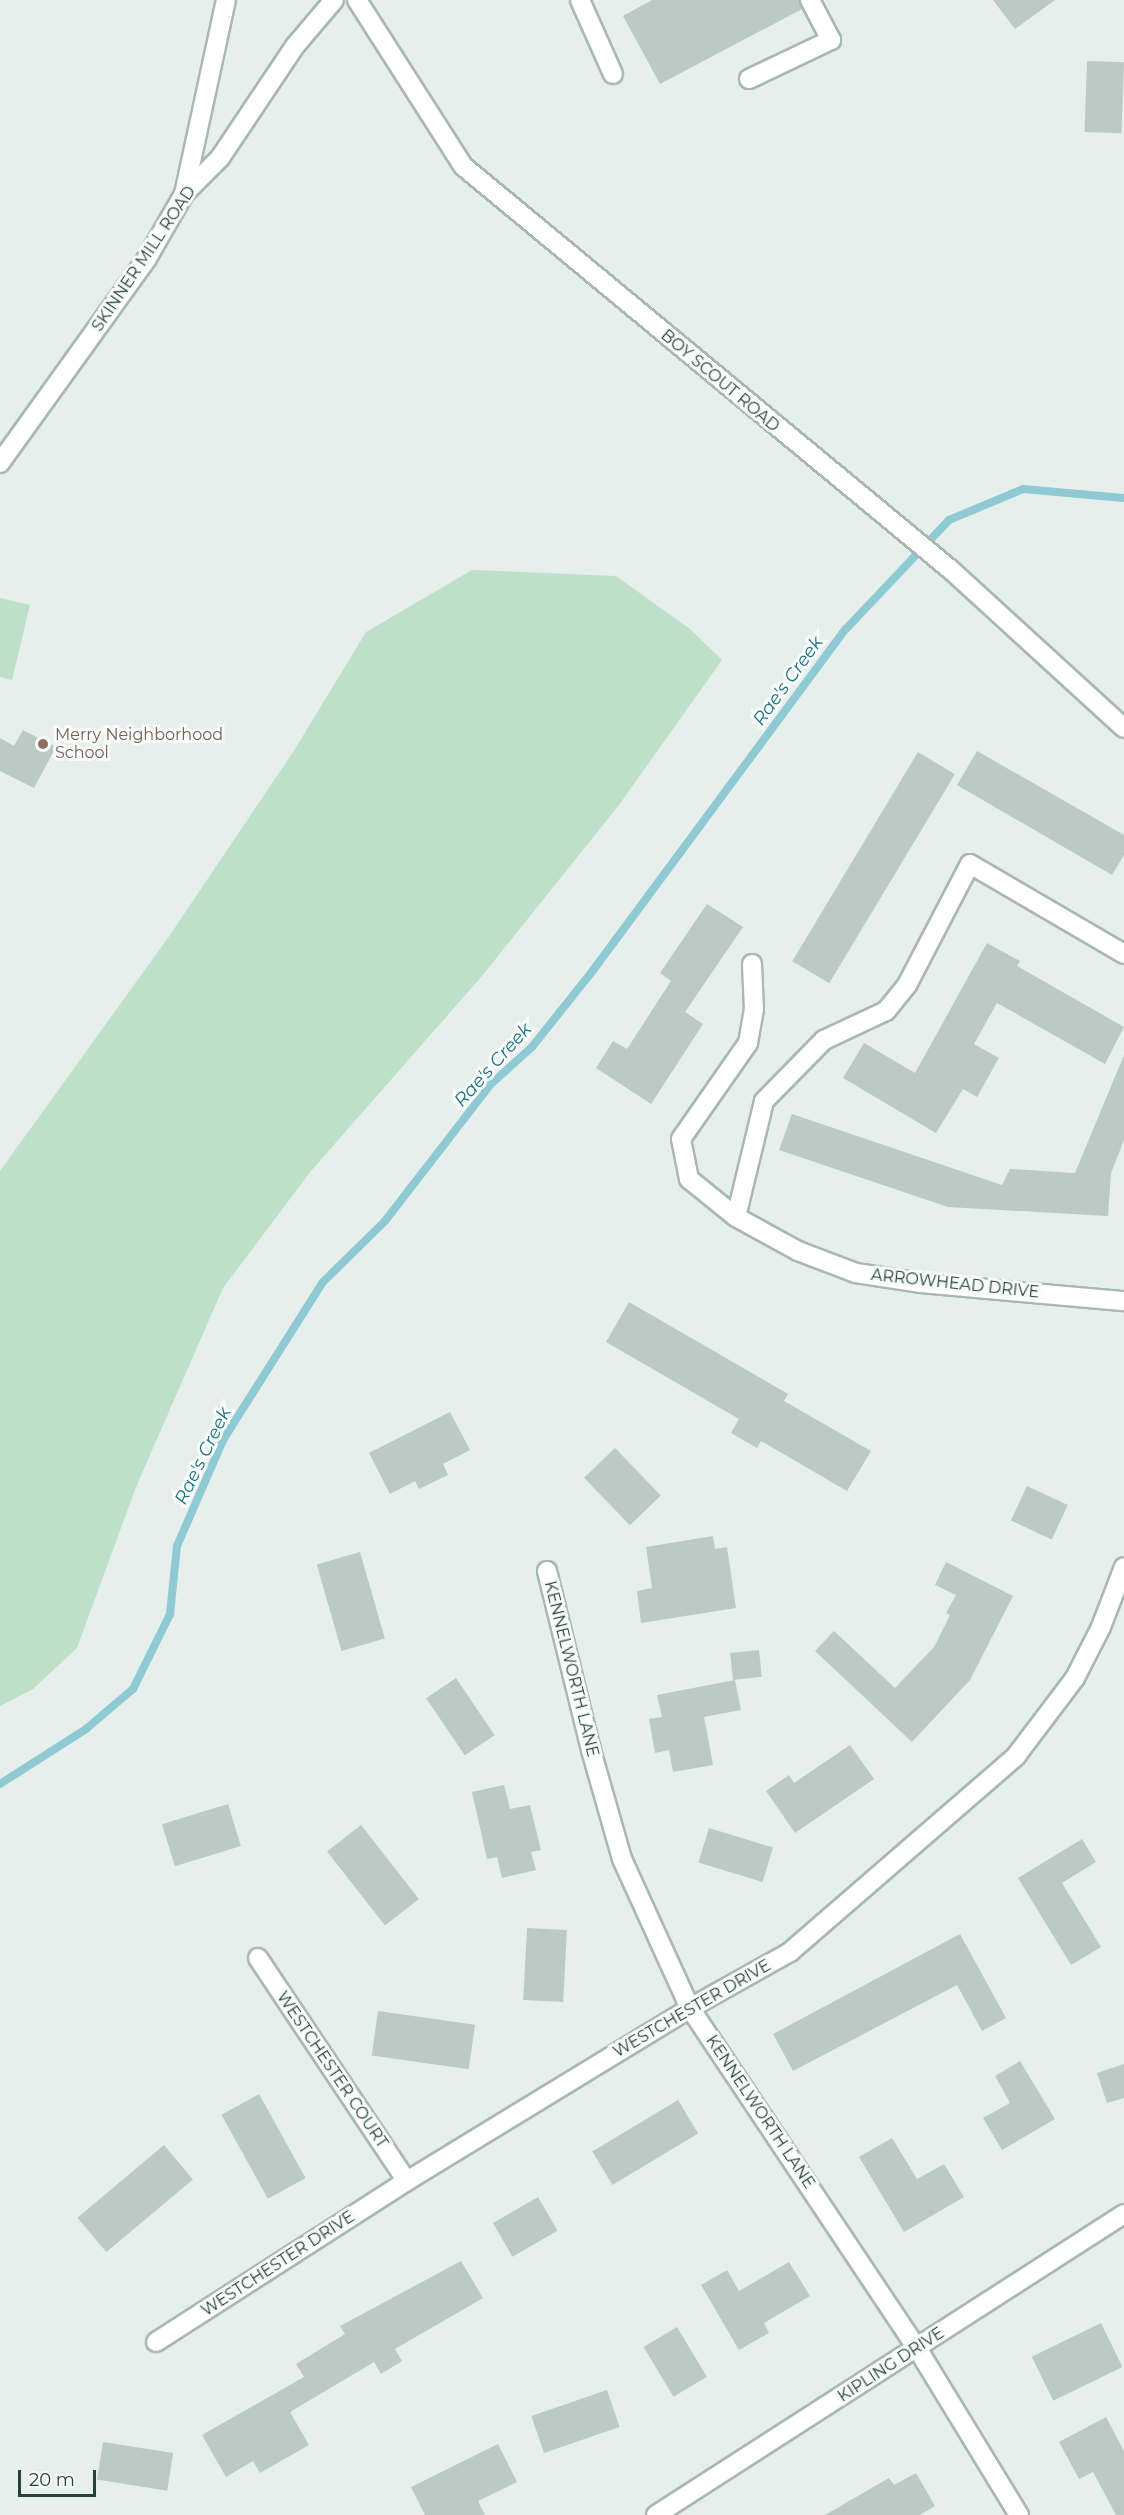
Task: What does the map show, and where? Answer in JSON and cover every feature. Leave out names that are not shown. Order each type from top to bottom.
[{"type":"street","points":[[184,194],[226,0]]},
{"type":"street","name":"SKINNER MILL ROAD","points":[[0,463],[139,269],[184,194],[220,158],[295,46],[334,0]]},
{"type":"street","name":"BOY SCOUT ROAD","points":[[357,0],[463,166],[951,570],[1124,728]]},
{"type":"street","points":[[749,79],[831,40],[810,0]]},
{"type":"street","points":[[584,1],[614,74]]},
{"type":"street","points":[[736,1217],[764,1101],[824,1040],[886,1011],[907,985],[970,864],[1124,954]]},
{"type":"street","name":"ARROWHEAD DRIVE","points":[[752,964],[754,1009],[748,1043],[681,1139],[689,1179],[736,1217],[798,1251],[856,1273],[921,1283],[1124,1301]]},
{"type":"street","name":"WESTCHESTER DRIVE","points":[[156,2342],[407,2181],[690,2008],[790,1952],[1016,1756],[1075,1678],[1101,1627],[1124,1568]]},
{"type":"street","name":"KENNELWORTH LANE","points":[[547,1571],[622,1859],[690,2008],[917,2348],[1019,2515]]},
{"type":"street","name":"WESTCHESTER COURT","points":[[258,1958],[407,2181]]},
{"type":"street","name":"KIPLING DRIVE","points":[[656,2515],[1124,2214]]},
{"type":"green space","points":[[472,570],[616,576],[690,629],[722,660],[619,805],[482,976],[311,1171],[223,1288],[136,1487],[77,1648],[33,1689],[0,1706],[0,1171],[170,935],[295,749],[366,632]]},
{"type":"green space","points":[[0,598],[30,605],[12,680],[0,677]]},
{"type":"building","points":[[652,0],[799,0],[802,9],[660,84],[623,16]]},
{"type":"building","points":[[993,0],[1055,0],[1015,29]]},
{"type":"building","points":[[1087,61],[1124,62],[1121,133],[1085,132]]},
{"type":"building","points":[[23,730],[56,747],[34,788],[0,771],[0,738],[14,746]]},
{"type":"building","points":[[977,751],[1124,835],[1124,855],[1112,875],[957,785]]},
{"type":"building","points":[[918,752],[955,774],[829,983],[792,961]]},
{"type":"building","points":[[707,904],[743,927],[685,1012],[703,1024],[651,1104],[596,1068],[613,1041],[627,1049],[671,981],[660,973]]},
{"type":"building","points":[[987,943],[1020,961],[1017,966],[1124,1027],[1105,1064],[997,1003],[974,1044],[999,1058],[977,1097],[963,1089],[936,1133],[843,1078],[864,1043],[915,1073]]},
{"type":"building","points":[[1124,1055],[1124,1140],[1111,1173],[1108,1216],[948,1207],[779,1150],[792,1114],[1002,1185],[1010,1169],[1075,1173]]},
{"type":"building","points":[[629,1302],[788,1394],[784,1401],[871,1451],[847,1491],[761,1441],[757,1448],[731,1433],[739,1419],[606,1342]]},
{"type":"building","points":[[450,1412],[470,1450],[443,1464],[448,1475],[419,1489],[415,1481],[390,1494],[369,1453]]},
{"type":"building","points":[[615,1448],[661,1495],[630,1525],[584,1478]]},
{"type":"building","points":[[1027,1486],[1068,1505],[1052,1539],[1011,1520]]},
{"type":"building","points":[[713,1536],[715,1549],[727,1547],[736,1608],[641,1623],[637,1591],[652,1588],[646,1547]]},
{"type":"building","points":[[360,1552],[385,1639],[342,1651],[317,1564]]},
{"type":"building","points":[[946,1562],[1013,1596],[970,1680],[912,1742],[815,1651],[834,1631],[895,1688],[934,1647],[950,1615],[946,1613],[956,1595],[935,1585]]},
{"type":"building","points":[[759,1650],[762,1677],[733,1680],[730,1653]]},
{"type":"building","points":[[456,1678],[495,1735],[465,1755],[426,1698]]},
{"type":"building","points":[[735,1680],[741,1710],[704,1717],[713,1765],[673,1772],[669,1750],[655,1753],[649,1719],[662,1717],[657,1695]]},
{"type":"building","points":[[850,1745],[874,1779],[795,1833],[766,1791],[789,1775],[794,1783]]},
{"type":"building","points":[[504,1785],[510,1809],[530,1805],[541,1850],[531,1852],[536,1870],[502,1878],[497,1857],[487,1859],[472,1792]]},
{"type":"building","points":[[228,1804],[241,1846],[175,1866],[162,1824]]},
{"type":"building","points":[[361,1825],[419,1899],[385,1926],[327,1851]]},
{"type":"building","points":[[709,1828],[773,1848],[763,1882],[698,1862]]},
{"type":"building","points":[[1082,1839],[1096,1862],[1062,1883],[1101,1947],[1071,1965],[1018,1878]]},
{"type":"building","points":[[527,1928],[567,1930],[563,2002],[523,2000]]},
{"type":"building","points":[[960,1934],[1006,2018],[982,2031],[957,1985],[793,2071],[773,2034]]},
{"type":"building","points":[[378,2011],[475,2025],[469,2069],[372,2056]]},
{"type":"building","points":[[1020,2061],[1055,2119],[1002,2150],[983,2118],[1010,2103],[995,2076]]},
{"type":"building","points":[[1124,2064],[1124,2098],[1107,2103],[1097,2073]]},
{"type":"building","points":[[259,2094],[306,2178],[268,2199],[221,2115]]},
{"type":"building","points":[[678,2100],[698,2133],[612,2185],[592,2152]]},
{"type":"building","points":[[892,2138],[917,2179],[944,2164],[964,2197],[904,2232],[859,2157]]},
{"type":"building","points":[[164,2145],[193,2179],[106,2252],[77,2218]]},
{"type":"building","points":[[538,2197],[558,2231],[512,2257],[493,2223]]},
{"type":"building","points":[[461,2261],[483,2298],[395,2349],[402,2361],[381,2374],[374,2362],[290,2412],[309,2445],[260,2473],[253,2461],[226,2477],[202,2435],[304,2377],[296,2364],[345,2334],[340,2326]]},
{"type":"building","points":[[789,2262],[810,2296],[764,2323],[769,2333],[739,2350],[701,2285],[727,2270],[739,2291]]},
{"type":"building","points":[[1101,2323],[1122,2367],[1053,2401],[1032,2357]]},
{"type":"building","points":[[677,2327],[707,2377],[673,2397],[644,2347]]},
{"type":"building","points":[[607,2390],[620,2427],[544,2453],[531,2416]]},
{"type":"building","points":[[1106,2417],[1124,2451],[1124,2515],[1116,2515],[1093,2472],[1079,2479],[1059,2442]]},
{"type":"building","points":[[103,2442],[173,2453],[167,2491],[97,2480]]},
{"type":"building","points":[[498,2444],[517,2482],[478,2501],[485,2515],[425,2515],[411,2487]]},
{"type":"building","points":[[916,2473],[935,2506],[920,2515],[825,2515],[889,2478],[894,2485]]},
{"type":"waterway","name":"Rae's Creek","points":[[0,1784],[86,1729],[133,1689],[170,1614],[177,1546],[223,1440],[323,1282],[385,1221],[491,1084],[532,1047],[594,969],[846,629],[949,520],[1023,489],[1124,498]]},
{"type":"place","name":"Merry Neighborhood School","points":[[43,744]]}]
